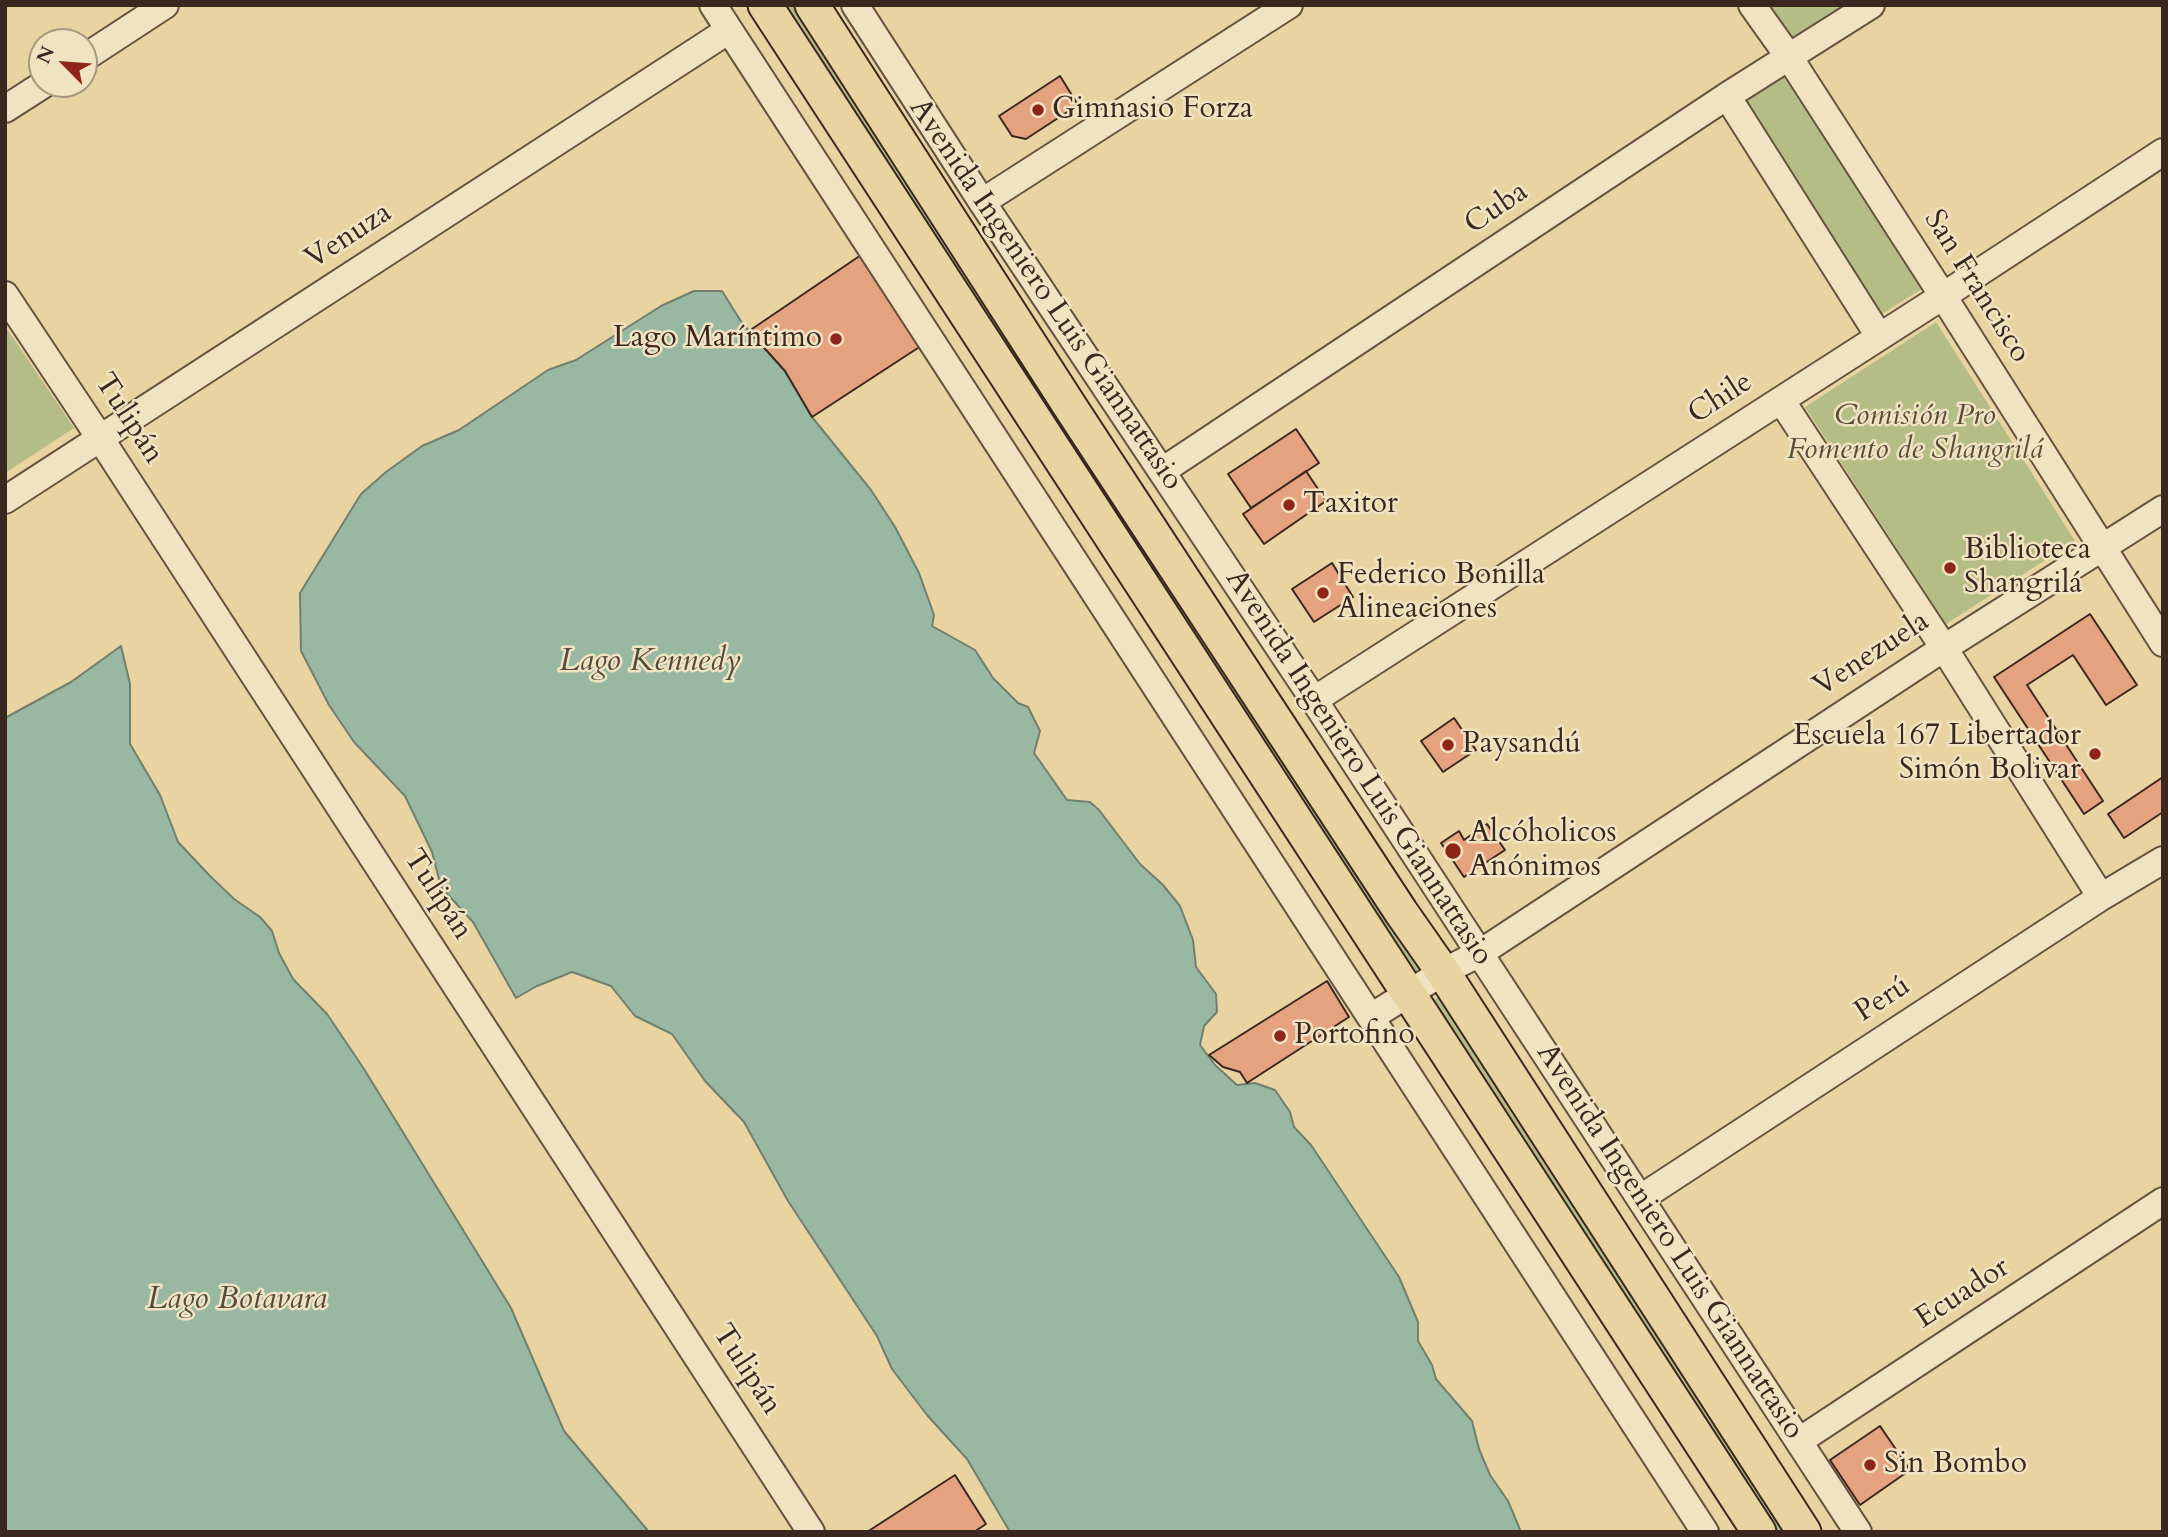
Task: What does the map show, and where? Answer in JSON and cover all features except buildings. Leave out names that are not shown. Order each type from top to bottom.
[{"type":"main road","points":[[765,5],[1759,1532]]},
{"type":"main road","name":"Avenida Ingeniero Luis Giannattasio","points":[[812,5],[1071,408],[1443,972],[1804,1532]]},
{"type":"street","points":[[98,49],[165,5]]},
{"type":"street","points":[[713,5],[1705,1532]]},
{"type":"street","name":"Avenida Ingeniero Luis Giannattasio","points":[[855,5],[1858,1532]]},
{"type":"street","points":[[982,202],[1289,5]]},
{"type":"street","name":"San Francisco","points":[[1752,5],[1789,57],[1943,296],[2163,643]]},
{"type":"street","name":"Cuba","points":[[1162,471],[1727,96],[1871,5]]},
{"type":"street","name":"Venuza","points":[[5,500],[729,30]]},
{"type":"street","points":[[5,109],[28,94]]},
{"type":"street","points":[[1727,96],[1879,336]]},
{"type":"street","name":"Chile","points":[[1314,700],[2163,152]]},
{"type":"street","name":"Tulipán","points":[[5,295],[811,1532]]},
{"type":"street","points":[[1781,400],[1944,648],[2101,897]]},
{"type":"street","name":"Venezuela","points":[[1371,1017],[1479,953],[1944,648],[2163,509]]},
{"type":"street","name":"Perú","points":[[1641,1198],[2101,897],[2163,860]]},
{"type":"street","name":"Ecuador","points":[[1799,1441],[2163,1201]]},
{"type":"green space","points":[[777,5],[800,5],[1423,964],[1419,972],[1414,975]]},
{"type":"green space","points":[[1765,5],[1848,5],[1795,40],[1785,36]]},
{"type":"green space","points":[[1784,76],[1923,288],[1882,314],[1744,102]]},
{"type":"green space","name":"Comisión Pro Fomento de Shangrilá","points":[[1936,322],[2075,541],[1946,624],[1805,407]]},
{"type":"green space","points":[[5,326],[74,428],[5,473]]},
{"type":"green space","points":[[1437,998],[1444,999],[1793,1532],[1773,1532],[1432,1001]]},
{"type":"water","name":"Lago Kennedy","points":[[694,291],[722,291],[742,323],[785,371],[812,417],[871,490],[895,527],[919,573],[934,615],[932,626],[975,650],[993,678],[1018,703],[1028,707],[1040,731],[1034,753],[1067,800],[1090,802],[1099,810],[1140,864],[1163,885],[1180,906],[1193,940],[1196,967],[1216,994],[1217,1012],[1204,1026],[1200,1045],[1215,1065],[1237,1085],[1255,1083],[1275,1090],[1290,1112],[1294,1127],[1311,1145],[1399,1277],[1418,1322],[1418,1341],[1432,1365],[1436,1379],[1472,1421],[1479,1449],[1490,1475],[1508,1501],[1521,1532],[1010,1532],[967,1459],[927,1415],[892,1369],[877,1336],[788,1201],[744,1122],[705,1081],[672,1034],[635,1016],[611,986],[572,972],[516,998],[473,922],[441,887],[432,852],[405,796],[354,742],[329,705],[301,651],[300,593],[361,494],[386,472],[422,446],[459,430],[548,370],[576,360],[661,306]]},
{"type":"water","name":"Lago Botavara","points":[[121,646],[130,684],[130,744],[160,795],[178,842],[234,899],[260,917],[272,931],[279,953],[293,979],[327,1014],[364,1069],[511,1308],[564,1431],[649,1532],[5,1532],[5,718],[71,682]]},
{"type":"place","name":"Gimnasio Forza","points":[[1038,110]]},
{"type":"place","name":"Lago Maríntimo","points":[[836,339]]},
{"type":"place","name":"Taxitor","points":[[1289,505]]},
{"type":"place","name":"Biblioteca Shangrilá","points":[[1950,568]]},
{"type":"place","name":"Federico Bonilla Alineaciones","points":[[1323,593]]},
{"type":"place","name":"Paysandú","points":[[1448,745]]},
{"type":"place","name":"Escuela 167 Libertador Simón Bolivar","points":[[2095,754]]},
{"type":"place","name":"Alcóholicos Anónimos","points":[[1453,851]]},
{"type":"place","name":"Portofino","points":[[1280,1036]]},
{"type":"place","name":"Sin Bombo","points":[[1870,1465]]}]
